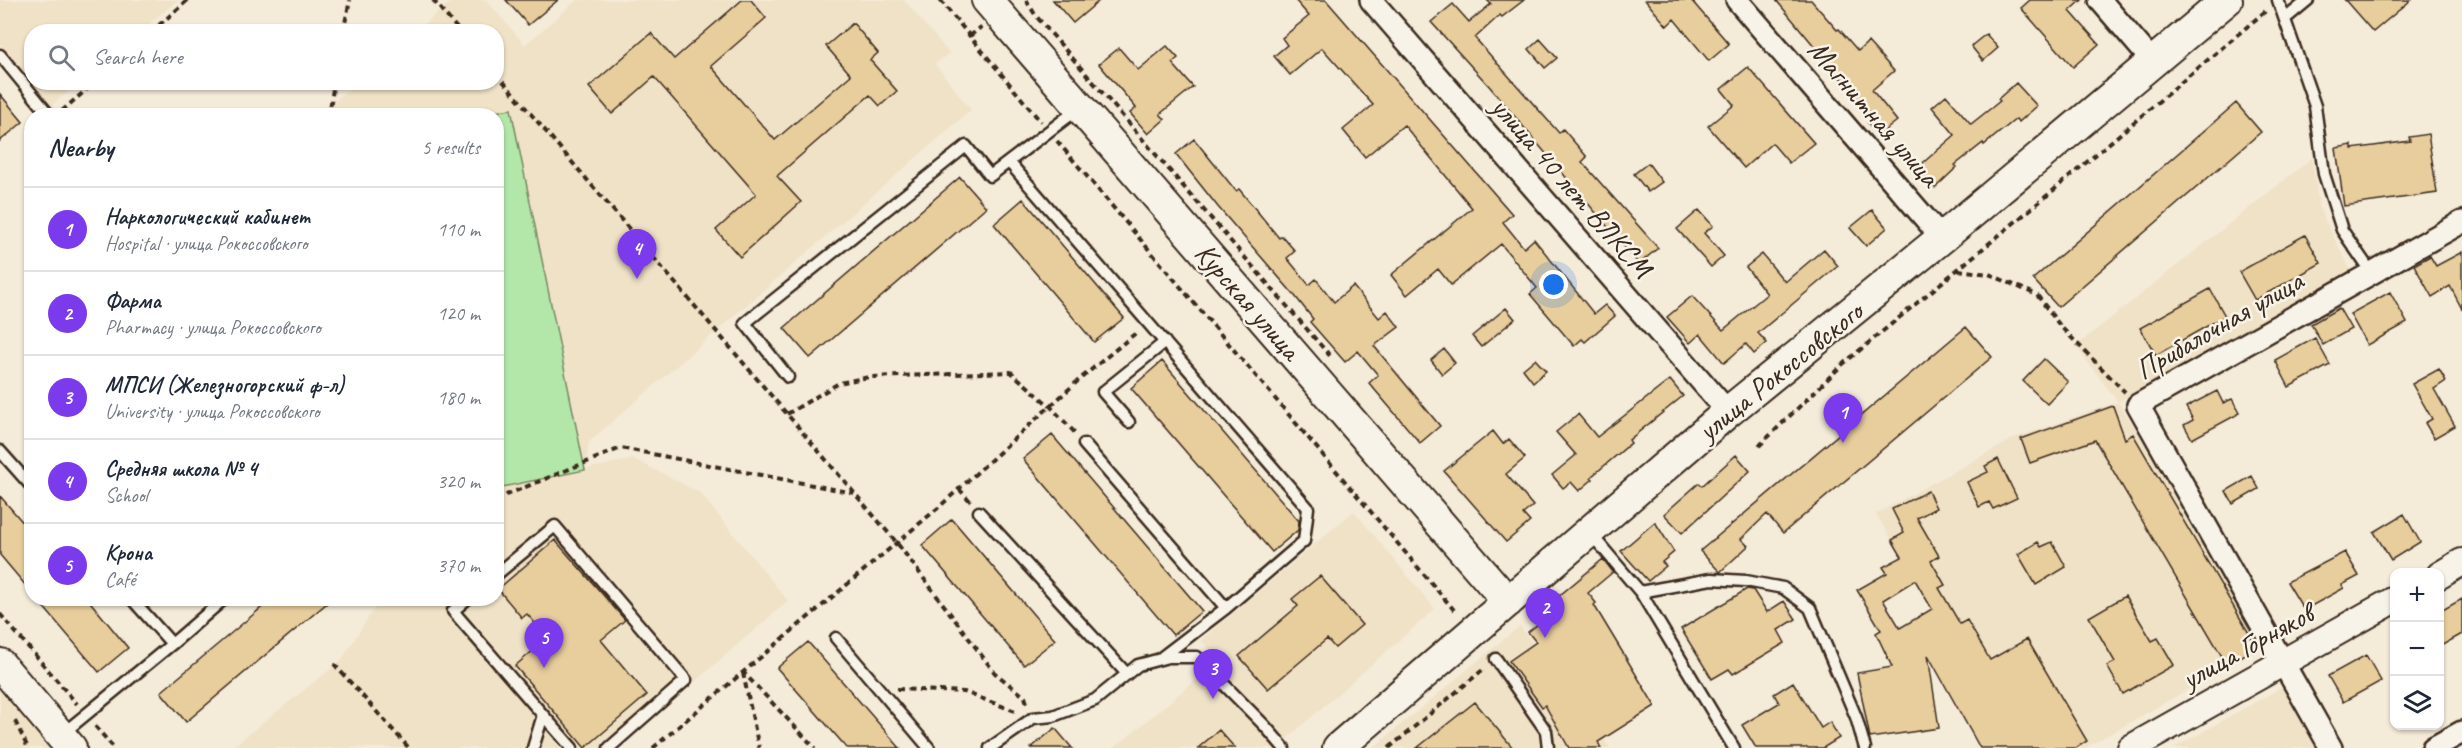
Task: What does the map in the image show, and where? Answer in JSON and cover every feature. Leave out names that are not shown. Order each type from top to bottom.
[{"type":"main road","name":"Курская улица","points":[[987,0],[1508,602]]},
{"type":"main road","name":"улица Рокоссовского","points":[[1338,748],[1728,412],[1942,238],[2227,0]]},
{"type":"main road","points":[[0,663],[66,741]]},
{"type":"street","name":"улица 40 лет ВЛКСМ","points":[[1371,0],[1728,412]]},
{"type":"street","name":"Магнитная улица","points":[[1737,0],[1942,238]]},
{"type":"street","points":[[2100,0],[2153,62]]},
{"type":"street","name":"Прибалочная улица","points":[[2331,748],[2138,405],[2462,222]]},
{"type":"street","points":[[2444,572],[2462,562]]},
{"type":"street","name":"улица Горняков","points":[[2131,748],[2390,602]]},
{"type":"street","points":[[2433,748],[2462,732]]},
{"type":"lane","points":[[2278,0],[2315,106],[2324,174],[2342,231],[2371,272]]},
{"type":"lane","points":[[2284,20],[2308,0]]},
{"type":"lane","points":[[0,55],[24,84]]},
{"type":"lane","points":[[29,90],[43,108]]},
{"type":"lane","points":[[788,377],[745,322],[966,146],[990,176],[1080,107]]},
{"type":"lane","points":[[1009,162],[1308,508],[1304,541],[1226,608],[1160,659]]},
{"type":"lane","points":[[1129,422],[1103,392],[1165,342]]},
{"type":"lane","points":[[1084,444],[1226,608]]},
{"type":"lane","points":[[0,452],[24,478]]},
{"type":"lane","points":[[979,512],[1127,674]]},
{"type":"lane","points":[[504,568],[555,526],[686,680],[609,748]]},
{"type":"lane","points":[[1589,532],[1640,592],[1734,748]]},
{"type":"lane","points":[[1640,592],[1711,579],[1746,581],[1784,588],[1810,608],[1856,717],[1865,748]]},
{"type":"lane","points":[[138,606],[171,644]]},
{"type":"lane","points":[[66,741],[86,714],[216,606]]},
{"type":"lane","points":[[459,606],[453,611],[572,748]]},
{"type":"lane","points":[[836,638],[929,748]]},
{"type":"lane","points":[[990,748],[1033,718],[1053,716],[1095,700],[1138,665],[1168,657],[1197,657],[1284,748]]},
{"type":"lane","points":[[1496,659],[1546,731],[1548,748]]},
{"type":"lane","points":[[533,748],[543,715]]},
{"type":"path","points":[[160,24],[188,0]]},
{"type":"path","points":[[345,24],[350,0]]},
{"type":"path","points":[[433,0],[453,24]]},
{"type":"path","points":[[940,0],[1454,610]]},
{"type":"path","points":[[1760,446],[1843,364],[2278,0]]},
{"type":"path","points":[[504,82],[897,543],[995,673],[1025,697],[1033,718]]},
{"type":"path","points":[[65,108],[85,90]]},
{"type":"path","points":[[330,108],[333,90]]},
{"type":"path","points":[[1957,270],[1989,274],[2037,295],[2061,327],[2138,405]]},
{"type":"path","points":[[653,748],[897,543],[1148,323]]},
{"type":"path","points":[[787,414],[839,383],[869,376],[1011,372],[1051,406],[1084,444]]},
{"type":"path","points":[[504,496],[621,448],[855,494]]},
{"type":"path","points":[[0,614],[114,748]]},
{"type":"path","points":[[1389,748],[1496,659]]},
{"type":"path","points":[[334,664],[409,748]]},
{"type":"path","points":[[742,671],[759,748]]},
{"type":"path","points":[[742,671],[815,748]]},
{"type":"path","points":[[878,689],[964,692],[1033,718]]},
{"type":"path","points":[[11,715],[28,748]]},
{"type":"shaded area","points":[[0,0],[178,0],[149,24],[24,24],[24,73],[0,44]]},
{"type":"shaded area","points":[[453,0],[486,0],[525,45],[577,0],[904,0],[949,53],[935,64],[971,110],[589,442],[585,469],[634,459],[700,493],[788,601],[618,748],[231,748],[341,661],[376,606],[504,606],[504,108],[329,108],[348,90],[504,90],[504,24],[424,24]]},
{"type":"shaded area","points":[[38,90],[70,90],[51,106]]},
{"type":"shaded area","points":[[2312,158],[2319,208],[2352,273],[2118,402],[2076,346]]},
{"type":"shaded area","points":[[2118,402],[2157,460],[2259,649],[2085,748],[2017,748],[1876,514],[2015,438]]},
{"type":"shaded area","points":[[1354,511],[1435,609],[1276,748],[1114,748],[1219,661],[1201,640]]},
{"type":"shaded area","points":[[1520,626],[1610,748],[1373,748]]},
{"type":"shaded area","points":[[2284,686],[2319,748],[2174,748]]},
{"type":"shaded area","points":[[0,688],[51,748],[0,748]]},
{"type":"green space","points":[[511,109],[585,470],[504,487],[504,110]]},
{"type":"building","points":[[506,0],[558,0],[528,25]]},
{"type":"building","points":[[742,0],[751,0],[766,18],[711,66],[775,140],[851,75],[826,46],[853,23],[878,53],[870,60],[897,91],[880,106],[870,95],[777,176],[801,202],[740,257],[716,230],[756,194],[654,77],[612,114],[589,87],[651,33],[674,59]]},
{"type":"building","points":[[1053,0],[1100,0],[1073,23]]},
{"type":"building","points":[[1295,0],[1326,0],[1512,214],[1503,222],[1524,248],[1534,239],[1594,314],[1605,305],[1615,316],[1585,342],[1582,339],[1574,346],[1530,294],[1537,288],[1501,244],[1451,285],[1438,269],[1407,295],[1391,275],[1472,208],[1404,125],[1365,157],[1343,130],[1373,105],[1322,48],[1290,75],[1274,56],[1287,45],[1282,38],[1309,16]]},
{"type":"building","points":[[1487,0],[1524,0],[1502,17],[1500,15],[1475,38],[1559,133],[1563,129],[1587,157],[1582,162],[1658,248],[1639,264],[1490,87],[1431,22],[1453,4],[1469,22],[1491,4]]},
{"type":"building","points":[[1645,0],[1691,0],[1729,44],[1709,61],[1674,19],[1667,26]]},
{"type":"building","points":[[1776,0],[1811,0],[1858,51],[1868,42],[1894,71],[1872,90],[1897,121],[1878,136],[1868,123],[1874,118]]},
{"type":"building","points":[[2030,0],[2082,0],[2070,11],[2099,44],[2073,67],[2021,8]]},
{"type":"building","points":[[2345,0],[2411,0],[2373,32]]},
{"type":"building","points":[[1986,34],[1998,48],[1983,61],[1971,46]]},
{"type":"building","points":[[1540,39],[1557,58],[1545,68],[1529,49]]},
{"type":"building","points":[[1167,46],[1178,58],[1172,63],[1193,87],[1160,114],[1165,119],[1148,134],[1130,113],[1136,108],[1099,64],[1119,48],[1138,70]]},
{"type":"building","points":[[1748,67],[1814,143],[1789,163],[1772,143],[1744,168],[1708,126],[1734,105],[1721,89]]},
{"type":"building","points":[[2016,83],[2037,106],[2019,122],[2016,119],[1955,165],[1957,167],[1935,188],[1917,168],[1955,135],[1932,107],[1946,95],[1971,124],[2000,101],[1998,99]]},
{"type":"building","points":[[0,94],[23,122],[0,141]]},
{"type":"building","points":[[2236,103],[2261,132],[2058,307],[2033,279]]},
{"type":"building","points":[[2428,134],[2437,193],[2344,206],[2336,148],[2352,145],[2352,149],[2410,141],[2409,137]]},
{"type":"building","points":[[1194,139],[1236,191],[1239,189],[1279,238],[1282,236],[1295,251],[1287,258],[1309,285],[1316,279],[1334,302],[1353,286],[1379,318],[1387,311],[1399,327],[1374,346],[1440,426],[1420,443],[1369,383],[1378,375],[1358,351],[1345,362],[1310,322],[1313,319],[1295,296],[1218,207],[1176,154]]},
{"type":"building","points":[[1648,163],[1662,182],[1648,192],[1634,174]]},
{"type":"building","points":[[960,177],[986,207],[810,358],[784,328]]},
{"type":"building","points":[[1023,199],[1124,318],[1094,342],[994,224]]},
{"type":"building","points":[[1699,210],[1713,226],[1704,233],[1724,256],[1711,267],[1677,229]]},
{"type":"building","points":[[1872,210],[1887,228],[1866,246],[1850,228]]},
{"type":"building","points":[[2305,235],[2321,263],[2255,300],[2239,272]]},
{"type":"building","points":[[1824,249],[1838,266],[1758,333],[1767,343],[1754,354],[1746,344],[1724,363],[1700,334],[1690,343],[1667,317],[1692,296],[1723,330],[1767,294],[1746,267],[1762,254],[1785,282]]},
{"type":"building","points":[[2462,252],[2462,309],[2450,286],[2432,297],[2414,265],[2430,256],[2436,266]]},
{"type":"building","points":[[2210,289],[2225,316],[2156,355],[2140,328]]},
{"type":"building","points":[[2390,292],[2407,323],[2367,345],[2350,314]]},
{"type":"building","points":[[1506,308],[1515,319],[1481,347],[1472,336]]},
{"type":"building","points":[[2339,308],[2351,329],[2323,345],[2311,324]]},
{"type":"building","points":[[1966,327],[1992,357],[1783,533],[1767,514],[1741,539],[1748,546],[1720,572],[1700,551]]},
{"type":"building","points":[[2315,338],[2330,365],[2289,387],[2275,360]]},
{"type":"building","points":[[1444,349],[1455,363],[1442,374],[1431,360]]},
{"type":"building","points":[[1535,359],[1546,371],[1533,382],[1523,369]]},
{"type":"building","points":[[2044,359],[2068,382],[2047,404],[2023,381]]},
{"type":"building","points":[[1162,361],[1299,521],[1298,530],[1272,552],[1131,388]]},
{"type":"building","points":[[2439,369],[2446,381],[2434,389],[2455,426],[2434,438],[2425,423],[2432,419],[2412,384]]},
{"type":"building","points":[[1670,380],[1683,396],[1629,440],[1631,443],[1591,477],[1593,479],[1579,491],[1571,482],[1563,488],[1552,475],[1576,455],[1556,432],[1578,414],[1597,437]]},
{"type":"building","points":[[2217,391],[2223,403],[2232,399],[2240,413],[2192,439],[2184,425],[2193,420],[2186,407]]},
{"type":"building","points":[[2113,406],[2125,439],[2133,434],[2257,647],[2227,665],[2095,440],[2030,463],[2021,439]]},
{"type":"building","points":[[1493,431],[1503,444],[1509,439],[1525,458],[1506,474],[1533,506],[1523,514],[1530,522],[1506,542],[1444,471]]},
{"type":"building","points":[[1052,435],[1202,611],[1173,635],[1023,459]]},
{"type":"building","points":[[1736,455],[1750,471],[1682,533],[1664,514],[1699,483],[1702,486]]},
{"type":"building","points":[[1998,459],[2017,498],[1993,509],[1989,502],[1979,507],[1967,482],[1988,472],[1985,466]]},
{"type":"building","points":[[2252,476],[2259,489],[2233,504],[2226,491]]},
{"type":"building","points":[[1928,491],[1936,508],[1917,518],[1939,556],[1931,561],[1945,585],[1939,588],[1960,624],[1967,620],[1990,660],[2027,639],[2087,741],[2076,748],[1980,748],[1928,655],[1939,728],[1870,738],[1857,673],[1892,667],[1876,633],[1881,630],[1857,590],[1887,573],[1883,567],[1902,557],[1892,540],[1904,533],[1892,509]],"holes":[[[1915,580],[1932,609],[1900,628],[1883,600]]]},
{"type":"building","points":[[0,496],[24,524],[24,584],[0,555]]},
{"type":"building","points":[[2404,514],[2420,542],[2391,560],[2374,532]]},
{"type":"building","points":[[952,519],[1055,640],[1024,665],[922,545]]},
{"type":"building","points":[[1655,522],[1674,552],[1662,562],[1666,566],[1648,581],[1621,551]]},
{"type":"building","points":[[555,540],[625,620],[601,640],[647,695],[585,748],[515,666],[548,638],[527,614],[522,618],[504,596],[504,584]]},
{"type":"building","points":[[2038,542],[2041,547],[2052,542],[2066,567],[2036,585],[2018,554]]},
{"type":"building","points":[[2345,552],[2359,576],[2342,585],[2344,588],[2304,610],[2287,582]]},
{"type":"building","points":[[1603,559],[1613,572],[1588,593],[1655,706],[1598,742],[1601,748],[1569,748],[1545,705],[1542,707],[1509,661],[1536,642],[1528,632],[1558,608],[1553,601]]},
{"type":"building","points":[[1320,576],[1362,625],[1335,648],[1327,639],[1268,689],[1239,656],[1298,606],[1292,599]]},
{"type":"building","points":[[1747,589],[1753,590],[1767,612],[1784,601],[1796,619],[1778,630],[1785,643],[1733,674],[1729,669],[1712,679],[1681,629]]},
{"type":"building","points":[[2125,596],[2152,641],[2158,638],[2174,665],[2123,694],[2107,666],[2115,662],[2089,617]]},
{"type":"building","points":[[2462,599],[2462,634],[2444,644],[2444,622],[2444,609]]},
{"type":"building","points":[[43,606],[94,606],[128,648],[99,672]]},
{"type":"building","points":[[263,606],[324,606],[186,722],[161,692]]},
{"type":"building","points":[[808,642],[900,748],[847,748],[777,668]]},
{"type":"building","points":[[2366,655],[2381,681],[2343,702],[2328,676]]},
{"type":"building","points":[[1793,682],[1821,728],[1830,722],[1839,738],[1823,748],[1756,748],[1742,725],[1779,703],[1774,694]]},
{"type":"building","points":[[1475,702],[1513,748],[1417,748]]},
{"type":"building","points":[[1055,728],[1072,748],[1031,748]]},
{"type":"building","points":[[1219,730],[1235,748],[1198,748]]},
{"type":"place","name":"Средняя школа № 4","points":[[637,279]]},
{"type":"place","name":"Наркологический кабинет","points":[[1843,443]]},
{"type":"place","name":"Фарма","points":[[1545,638]]},
{"type":"place","name":"Крона","points":[[544,668]]},
{"type":"place","name":"МПСИ (Железногорский ф-л)","points":[[1213,699]]}]
